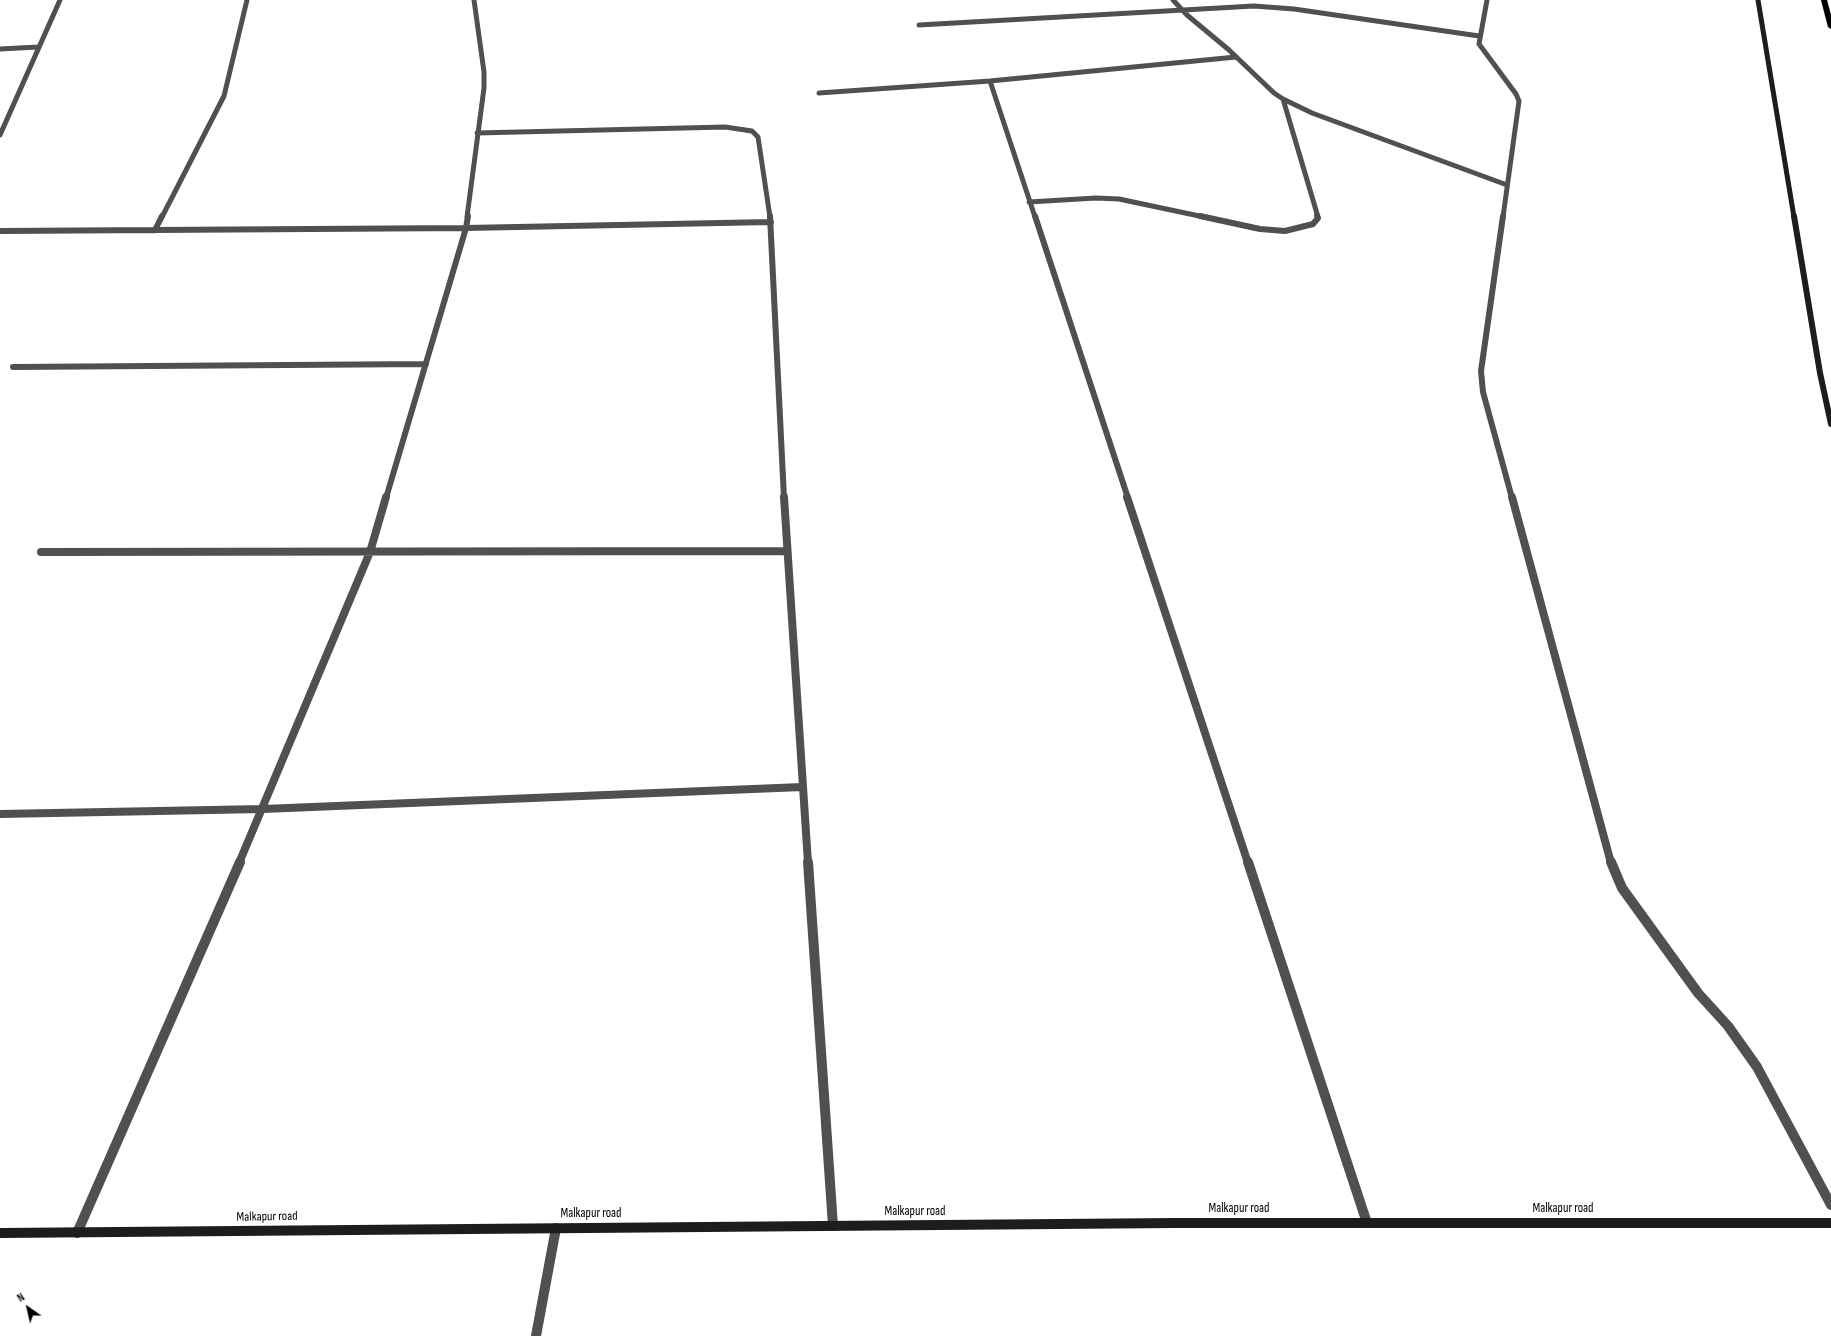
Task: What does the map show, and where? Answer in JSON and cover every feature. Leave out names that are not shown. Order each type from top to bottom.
[{"type":"highway","points":[[1824,0],[1831,27]]},
{"type":"street","points":[[0,135],[60,0]]},
{"type":"street","points":[[155,230],[224,96],[247,0]]},
{"type":"street","points":[[77,1233],[263,809],[370,552],[466,228],[484,72],[474,0]]},
{"type":"street","points":[[1173,0],[1180,10],[1236,57],[1274,94],[1283,99],[1312,113],[1507,185]]},
{"type":"street","points":[[1487,0],[1479,36],[1479,44],[1519,101],[1483,350],[1481,371],[1482,392],[1610,860],[1622,888],[1698,993],[1728,1026],[1757,1067],[1831,1205]]},
{"type":"street","points":[[1758,0],[1820,373],[1831,424]]},
{"type":"street","points":[[919,25],[1254,6],[1276,7],[1479,36]]},
{"type":"street","points":[[0,49],[38,47]]},
{"type":"street","points":[[819,93],[990,81],[1236,57]]},
{"type":"street","points":[[990,81],[1367,1223]]},
{"type":"street","points":[[1029,202],[1096,198],[1119,199],[1260,229],[1285,231],[1302,228],[1313,224],[1318,218],[1283,99]]},
{"type":"street","points":[[478,133],[740,128],[752,132],[758,137],[771,222],[786,551],[833,1226]]},
{"type":"street","points":[[0,231],[466,228],[771,222]]},
{"type":"street","points":[[13,367],[426,364]]},
{"type":"street","points":[[41,552],[786,551]]},
{"type":"street","points":[[0,814],[263,809],[802,787]]},
{"type":"street","name":"Malkapur road","points":[[0,1233],[1367,1223],[1831,1223]]},
{"type":"street","points":[[536,1336],[556,1228]]}]
